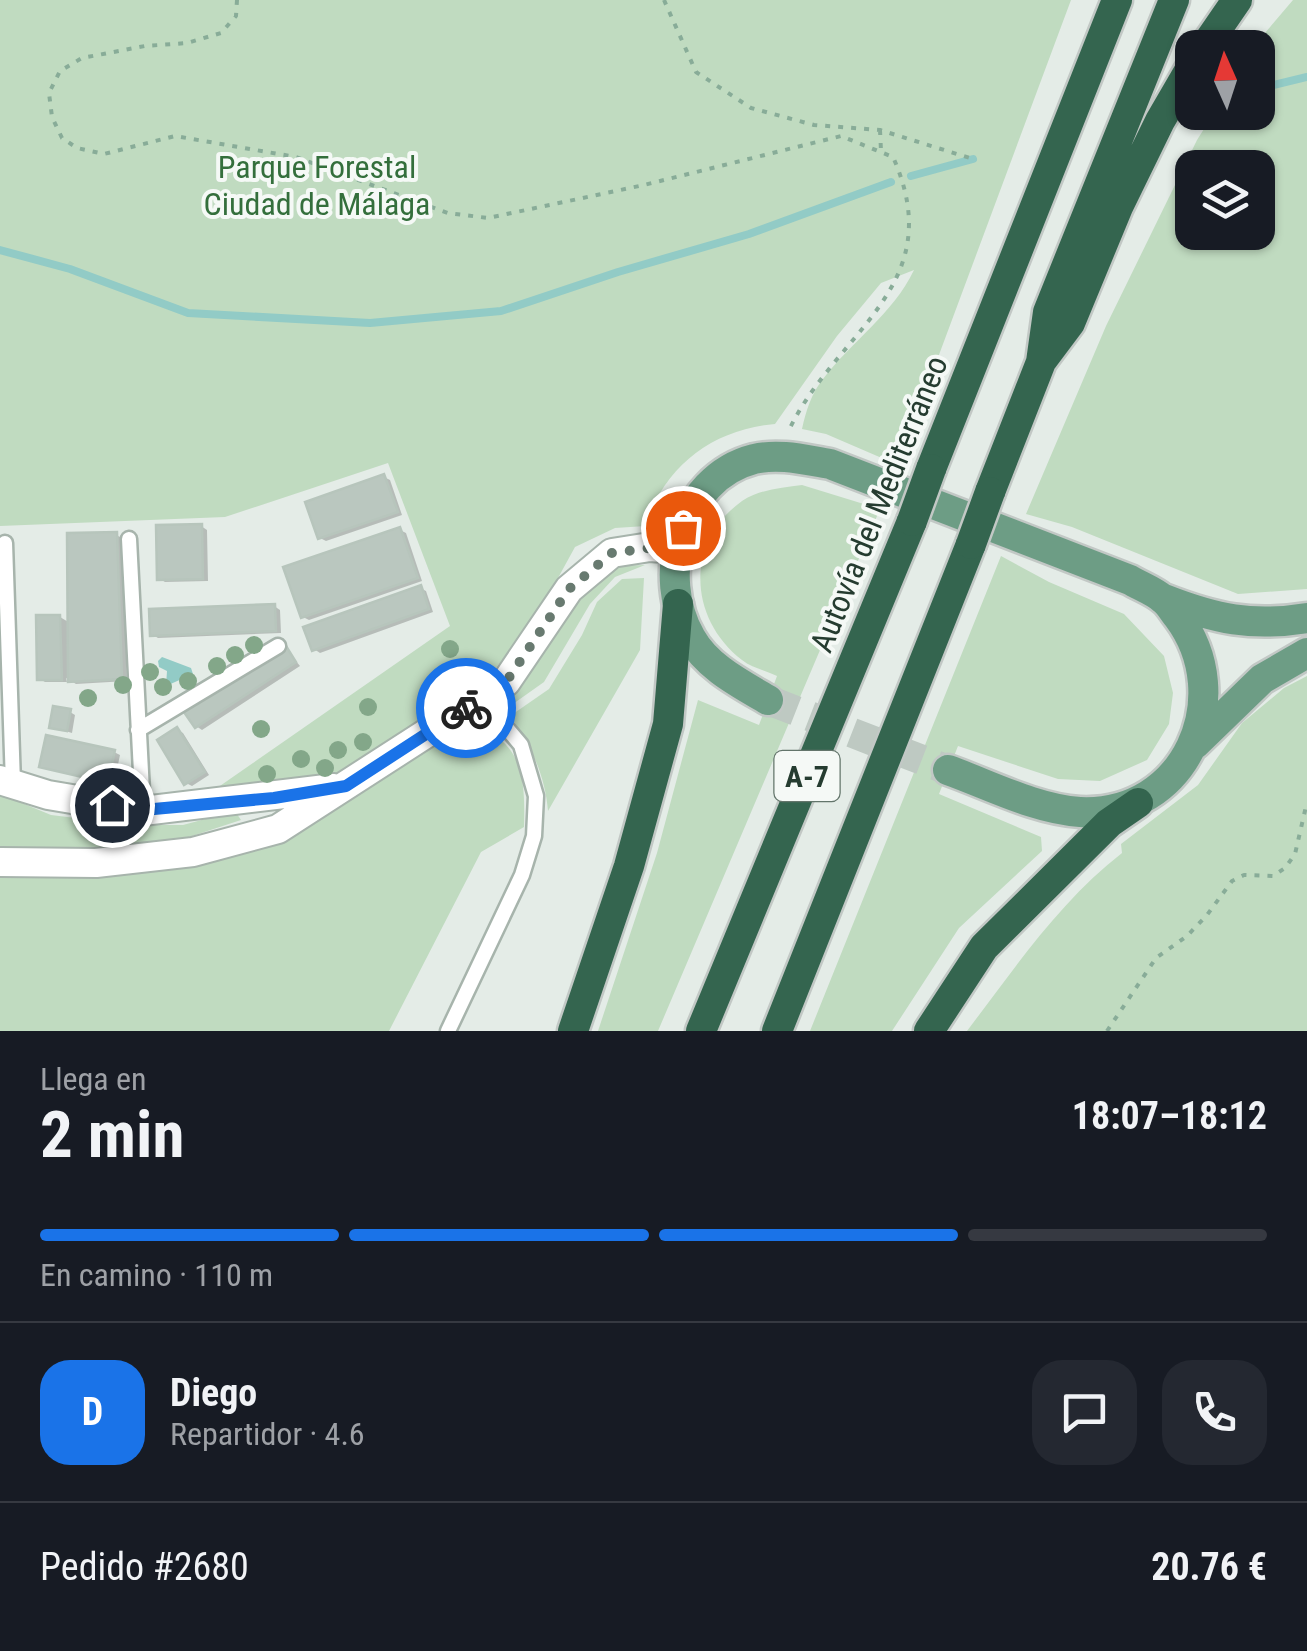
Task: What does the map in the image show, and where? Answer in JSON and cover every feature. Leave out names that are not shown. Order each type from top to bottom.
[{"type":"highway","name":"Autovía del Mediterráneo","points":[[701,1031],[912,521],[1117,0]]},
{"type":"highway","name":"A-7","points":[[777,1031],[1041,362],[1048,312],[1174,0]]},
{"type":"highway","points":[[1216,30],[1237,0]]},
{"type":"highway","points":[[1041,362],[1070,322],[1118,207],[1175,95]]},
{"type":"highway","points":[[573,1031],[629,866],[668,724],[678,604]]},
{"type":"highway","points":[[929,1031],[984,947],[1109,823],[1138,803]]},
{"type":"main road","points":[[768,700],[709,660],[691,638],[678,604],[675,549],[698,499],[728,470],[752,460],[780,456],[830,464],[1130,580],[1164,599],[1226,620],[1272,624],[1307,618]]},
{"type":"main road","points":[[1164,599],[1193,637],[1203,671],[1203,706],[1193,746]]},
{"type":"main road","points":[[948,770],[1032,802],[1079,812],[1138,803],[1172,777],[1193,746],[1262,679],[1307,653]]},
{"type":"street","points":[[0,862],[96,863],[193,852],[278,829],[506,682],[569,589],[612,553],[675,549]]},
{"type":"street","points":[[7,782],[48,795],[143,810],[274,798],[346,786]]},
{"type":"lane","points":[[129,538],[143,810]]},
{"type":"lane","points":[[5,544],[7,782]]},
{"type":"lane","points":[[138,730],[278,646]]},
{"type":"lane","points":[[448,1031],[522,874],[534,836],[536,796],[522,746],[482,699]]},
{"type":"path","points":[[237,0],[236,16],[221,32],[187,43],[144,46],[82,58],[60,71],[50,93],[52,117],[62,138],[77,148],[104,154],[176,136],[296,158],[448,213],[488,218],[644,185],[840,136],[892,158],[910,209],[910,246],[896,280],[876,312],[810,392],[789,428],[780,456]]},
{"type":"path","points":[[664,0],[696,72],[752,108],[814,125],[880,130],[973,159]]},
{"type":"path","points":[[880,130],[880,150]]},
{"type":"path","points":[[1107,1031],[1156,958],[1197,926],[1232,881],[1244,876],[1274,876],[1285,868],[1295,854],[1307,802]]},
{"type":"green space","name":"Parque Forestal Ciudad de Málaga","points":[[0,0],[1071,0],[898,465],[826,434],[802,429],[819,385],[884,314],[914,270],[881,283],[837,336],[775,424],[731,434],[694,455],[665,486],[646,526],[615,528],[575,547],[541,609],[489,677],[330,780],[217,788],[450,626],[388,463],[225,517],[0,526]]},
{"type":"green space","points":[[1293,0],[1307,0],[1307,589],[1238,594],[1072,527],[1026,514],[1106,326],[1175,185],[1175,250],[1275,250],[1275,150],[1192,150],[1203,130],[1275,130],[1275,30],[1267,30]]},
{"type":"green space","points":[[802,485],[880,509],[658,1031],[598,1031],[657,853],[698,700],[759,725],[777,676],[742,660],[711,623],[700,580],[710,537],[723,518],[749,497]]},
{"type":"green space","points":[[1001,556],[1049,582],[1124,614],[1164,656],[1173,693],[1169,724],[1147,760],[1100,781],[1058,779],[958,746],[939,794],[1041,837],[1042,851],[959,928],[892,1031],[810,1031]]},
{"type":"green space","points":[[645,565],[615,577],[590,604],[544,682],[506,709],[510,688],[587,584],[615,566]]},
{"type":"green space","points":[[644,578],[640,650],[548,811],[536,761],[510,716],[549,689],[597,602],[622,579]]},
{"type":"green space","points":[[1307,676],[1307,1031],[967,1031],[1058,914],[1122,853],[1121,844],[1198,785],[1242,723],[1284,688]]},
{"type":"green space","points":[[484,730],[508,747],[520,770],[524,827],[481,852],[389,1031],[0,1031],[0,874],[99,875],[193,866],[278,843],[448,738]]},
{"type":"green space","points":[[0,794],[51,815],[133,825],[183,825],[235,811],[241,820],[186,838],[125,848],[0,848]]},
{"type":"water","points":[[162,657],[191,668],[193,674],[166,686],[167,671],[159,667],[158,661]]},
{"type":"building","points":[[384,474],[398,512],[318,539],[305,502]]},
{"type":"building","points":[[202,524],[203,579],[157,580],[156,525]]},
{"type":"building","points":[[400,527],[418,578],[301,618],[283,567]]},
{"type":"building","points":[[117,532],[122,679],[68,682],[67,533]]},
{"type":"building","points":[[421,585],[429,609],[312,651],[303,627]]},
{"type":"building","points":[[275,604],[276,631],[150,636],[149,609]]},
{"type":"building","points":[[36,615],[60,615],[62,680],[37,680]]},
{"type":"building","points":[[286,646],[296,662],[195,728],[184,712]]},
{"type":"building","points":[[53,706],[71,709],[67,731],[49,728]]},
{"type":"building","points":[[177,727],[205,772],[184,785],[157,740]]},
{"type":"building","points":[[46,735],[115,750],[108,783],[39,767]]},
{"type":"waterway","points":[[1275,85],[1307,77]]},
{"type":"waterway","points":[[911,176],[973,159]]},
{"type":"waterway","points":[[0,250],[70,269],[188,313],[370,323],[501,311],[749,234],[891,182]]},
{"type":"tunnel","points":[[768,700],[948,770]]},
{"type":"way so far","points":[[466,708],[506,682],[569,589],[612,553],[675,549],[683,528]]},
{"type":"route","points":[[112,805],[143,810],[274,798],[346,786],[466,708]]}]
